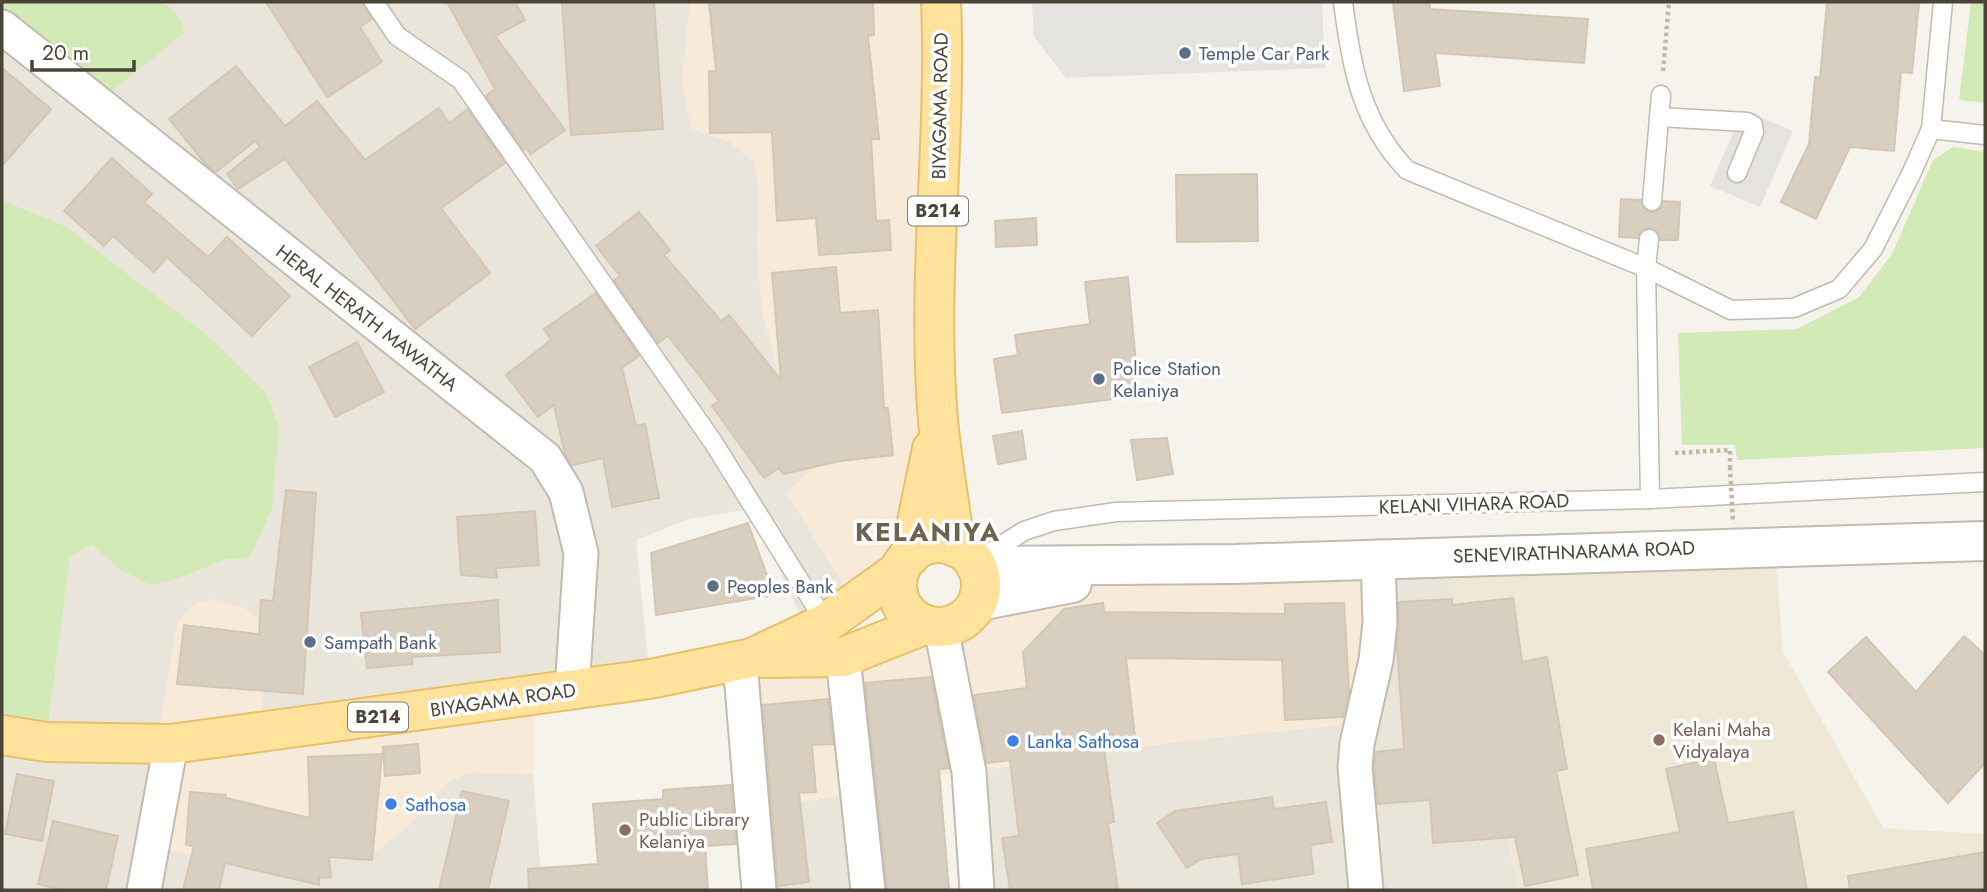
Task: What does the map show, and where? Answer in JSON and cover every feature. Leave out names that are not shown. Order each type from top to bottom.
[{"type":"main road","name":"BIYAGAMA ROAD","points":[[941,2],[944,67],[936,262],[938,419],[971,569]]},
{"type":"main road","name":"BIYAGAMA ROAD","points":[[746,660],[826,623],[905,563],[938,419]]},
{"type":"main road","points":[[939,543],[971,569],[969,615],[953,625],[933,626],[912,617],[901,603],[897,587],[905,563],[924,547],[939,543]]},
{"type":"main road","name":"BIYAGAMA ROAD","points":[[2,735],[46,742],[171,744],[572,690],[746,660],[843,657],[933,626]]},
{"type":"street","name":"HERAL HERATH MAWATHA","points":[[2,27],[545,458],[566,492],[581,553],[572,690]]},
{"type":"street","name":"SENEVIRATHNARAMA ROAD","points":[[971,569],[1985,541]]},
{"type":"street","points":[[1366,890],[1355,767],[1357,744],[1376,660],[1380,623],[1378,557]]},
{"type":"street","points":[[933,626],[969,772],[977,890]]},
{"type":"street","points":[[843,657],[868,890]]},
{"type":"street","points":[[746,660],[759,890]]},
{"type":"street","points":[[144,890],[171,744]]},
{"type":"lane","points":[[374,2],[397,36],[461,80],[713,442],[826,623]]},
{"type":"lane","points":[[1343,2],[1358,83],[1371,123],[1385,146],[1407,170],[1646,268],[1731,310],[1794,308],[1839,289],[1873,249],[1931,129],[1943,2]]},
{"type":"lane","points":[[1652,201],[1661,95]]},
{"type":"lane","points":[[1659,117],[1746,122],[1753,125],[1754,132],[1737,173]]},
{"type":"lane","points":[[1931,129],[1985,135]]},
{"type":"lane","points":[[1649,239],[1646,268],[1650,499]]},
{"type":"lane","name":"KELANI VIHARA ROAD","points":[[971,569],[1024,531],[1054,522],[1116,512],[1650,499],[1985,482]]},
{"type":"path","points":[[1661,95],[1669,2]]},
{"type":"path","points":[[1688,452],[1730,450],[1733,523]]},
{"type":"shaded area","points":[[164,2],[690,2],[682,83],[692,129],[729,141],[754,162],[760,198],[757,243],[762,311],[783,393],[824,457],[787,494],[856,604],[808,632],[751,509],[689,519],[636,540],[650,679],[156,744],[404,830],[449,781],[472,772],[533,774],[542,890],[2,890],[2,735],[46,742],[70,557],[92,545],[117,567],[174,580],[227,559],[250,558],[65,226],[2,200],[2,27],[180,19]]},
{"type":"shaded area","points":[[690,2],[941,2],[936,262],[910,556],[856,604],[787,493],[824,457],[783,393],[762,311],[757,243],[760,198],[754,162],[729,141],[693,130],[682,83]]},
{"type":"shaded area","name":"Temple Car Park","points":[[1032,2],[1322,2],[1325,68],[1066,78],[1034,37]]},
{"type":"shaded area","points":[[1743,110],[1793,131],[1760,207],[1710,186]]},
{"type":"shaded area","name":"Kelani Maha Vidyalaya","points":[[1775,547],[1783,652],[1883,828],[1985,834],[1985,890],[1519,890],[1449,580],[1447,556]]},
{"type":"shaded area","points":[[1447,556],[1449,580],[1519,890],[977,890],[969,772],[1189,740],[1362,723],[1378,557]]},
{"type":"shaded area","points":[[1378,557],[1362,723],[1189,740],[969,772],[858,783],[858,793],[751,810],[752,658],[953,625],[969,615],[1163,565]]},
{"type":"shaded area","points":[[215,599],[244,608],[259,618],[265,636],[262,733],[536,695],[533,774],[472,772],[449,781],[404,830],[380,849],[282,872],[160,849],[156,744],[178,621],[195,603]]},
{"type":"shaded area","points":[[858,793],[868,890],[759,890],[751,810]]},
{"type":"green space","points":[[2,2],[164,2],[180,19],[184,33],[96,104],[2,27]]},
{"type":"green space","points":[[1971,2],[1985,2],[1985,103],[1959,100]]},
{"type":"green space","points":[[1953,147],[1985,152],[1985,448],[1737,460],[1735,445],[1682,445],[1678,333],[1797,329],[1859,297],[1892,254],[1933,160]]},
{"type":"green space","points":[[2,200],[65,226],[213,340],[266,393],[279,427],[272,508],[250,558],[227,559],[174,580],[150,585],[117,567],[92,545],[70,557],[46,742],[2,735]]},
{"type":"building","points":[[266,2],[363,2],[372,19],[360,27],[382,62],[327,97]]},
{"type":"building","points":[[447,2],[515,2],[525,20],[495,36],[565,130],[531,154],[526,148],[523,150],[486,96],[495,89]]},
{"type":"building","points":[[562,2],[654,2],[663,129],[571,135]]},
{"type":"building","points":[[709,2],[873,2],[874,35],[868,36],[879,139],[871,139],[876,221],[889,220],[891,250],[819,255],[816,218],[777,221],[772,132],[710,133],[709,71],[716,71]]},
{"type":"building","points":[[1393,2],[1429,2],[1430,9],[1588,19],[1584,63],[1435,53],[1440,86],[1404,91]]},
{"type":"building","points":[[1827,2],[1919,2],[1912,73],[1901,72],[1894,151],[1850,147],[1816,219],[1781,202],[1809,144],[1815,77],[1820,78]]},
{"type":"building","points":[[236,66],[285,126],[317,101],[365,160],[439,108],[449,123],[468,109],[505,163],[441,208],[490,273],[415,329],[285,159],[238,189],[227,174],[260,147],[255,141],[216,172],[206,165],[169,119]]},
{"type":"building","points":[[2,68],[51,109],[2,166]]},
{"type":"building","points":[[112,158],[152,194],[144,202],[208,257],[227,237],[290,296],[252,336],[167,257],[154,272],[113,236],[104,246],[64,211]]},
{"type":"building","points":[[1257,174],[1258,241],[1177,242],[1176,175]]},
{"type":"building","points":[[1621,199],[1641,200],[1645,210],[1652,212],[1661,208],[1663,201],[1680,202],[1678,240],[1660,240],[1656,230],[1649,228],[1640,232],[1638,238],[1619,237]]},
{"type":"building","points":[[639,212],[670,250],[664,255],[721,321],[729,315],[781,380],[772,273],[836,267],[840,313],[878,310],[884,408],[888,408],[893,455],[840,461],[783,474],[779,468],[764,478],[712,406],[719,401],[668,336],[658,343],[614,280],[620,276],[596,246]]},
{"type":"building","points":[[1036,218],[1037,245],[996,247],[995,221]]},
{"type":"building","points":[[1128,277],[1139,396],[1002,413],[994,359],[1018,355],[1015,335],[1090,324],[1085,282]]},
{"type":"building","points":[[596,293],[639,356],[622,368],[636,426],[645,424],[659,498],[612,507],[603,458],[572,465],[565,454],[554,405],[538,417],[506,375],[551,340],[544,329]]},
{"type":"building","points":[[357,342],[384,392],[335,417],[309,367]]},
{"type":"building","points":[[1022,431],[1026,459],[998,464],[993,436]]},
{"type":"building","points":[[1167,438],[1173,474],[1137,480],[1131,440]]},
{"type":"building","points":[[286,490],[316,493],[303,694],[177,684],[184,625],[259,634],[261,600],[273,601]]},
{"type":"building","points":[[535,511],[539,565],[496,568],[497,578],[461,575],[457,517]]},
{"type":"building","points":[[748,523],[774,595],[656,615],[651,553]]},
{"type":"building","points":[[1513,598],[1522,662],[1547,657],[1567,769],[1556,771],[1578,875],[1525,886],[1515,837],[1433,843],[1430,800],[1378,804],[1374,767],[1376,752],[1404,749],[1397,647],[1399,602],[1452,599],[1452,605]]},
{"type":"building","points":[[498,600],[500,652],[412,657],[413,664],[367,668],[361,613]]},
{"type":"building","points":[[1103,603],[1104,612],[1285,614],[1285,604],[1344,603],[1349,692],[1343,717],[1285,720],[1282,660],[1126,658],[1135,737],[1103,740],[1114,822],[1108,823],[1118,890],[1010,890],[1002,838],[1019,836],[1010,760],[987,763],[974,695],[1027,688],[1023,652],[1064,609]]},
{"type":"building","points":[[1964,636],[1985,655],[1985,763],[1948,803],[1828,672],[1866,637],[1916,692]]},
{"type":"building","points":[[931,677],[949,768],[939,769],[949,890],[887,890],[865,683]]},
{"type":"building","points":[[828,699],[833,744],[812,745],[816,792],[799,793],[809,882],[778,886],[763,705]]},
{"type":"building","points":[[418,744],[420,773],[385,776],[383,747]]},
{"type":"building","points":[[382,754],[372,860],[329,857],[331,877],[319,878],[319,885],[225,863],[219,890],[183,890],[194,846],[186,845],[190,792],[226,795],[226,798],[310,818],[308,757]]},
{"type":"building","points":[[1714,758],[1728,823],[1793,812],[1807,890],[1593,890],[1586,849],[1680,832],[1666,769]]},
{"type":"building","points":[[17,774],[54,781],[42,841],[5,834]]},
{"type":"building","points":[[731,785],[736,844],[705,846],[708,890],[529,890],[528,869],[598,864],[593,804],[663,799],[663,790]]},
{"type":"building","points":[[462,791],[509,801],[488,890],[439,890]]},
{"type":"building","points":[[1272,797],[1274,809],[1326,802],[1332,842],[1310,845],[1314,874],[1242,884],[1238,854],[1201,859],[1187,868],[1157,823],[1175,811]]},
{"type":"building","points":[[53,821],[118,836],[106,890],[64,890],[38,884]]},
{"type":"building","points":[[1985,852],[1985,890],[1850,890],[1848,876]]},
{"type":"place","name":"Temple Car Park","points":[[1185,53]]},
{"type":"place","name":"Police Station Kelaniya","points":[[1099,379]]},
{"type":"place","name":"Peoples Bank","points":[[713,586]]},
{"type":"place","name":"Sampath Bank","points":[[310,642]]},
{"type":"place","name":"Kelani Maha Vidyalaya","points":[[1659,740]]},
{"type":"place","name":"Lanka Sathosa","points":[[1013,741]]},
{"type":"place","name":"Sathosa","points":[[391,804]]},
{"type":"place","name":"Public Library Kelaniya","points":[[625,830]]},
{"type":"district","name":"KELANIYA","points":[[928,532]]}]
